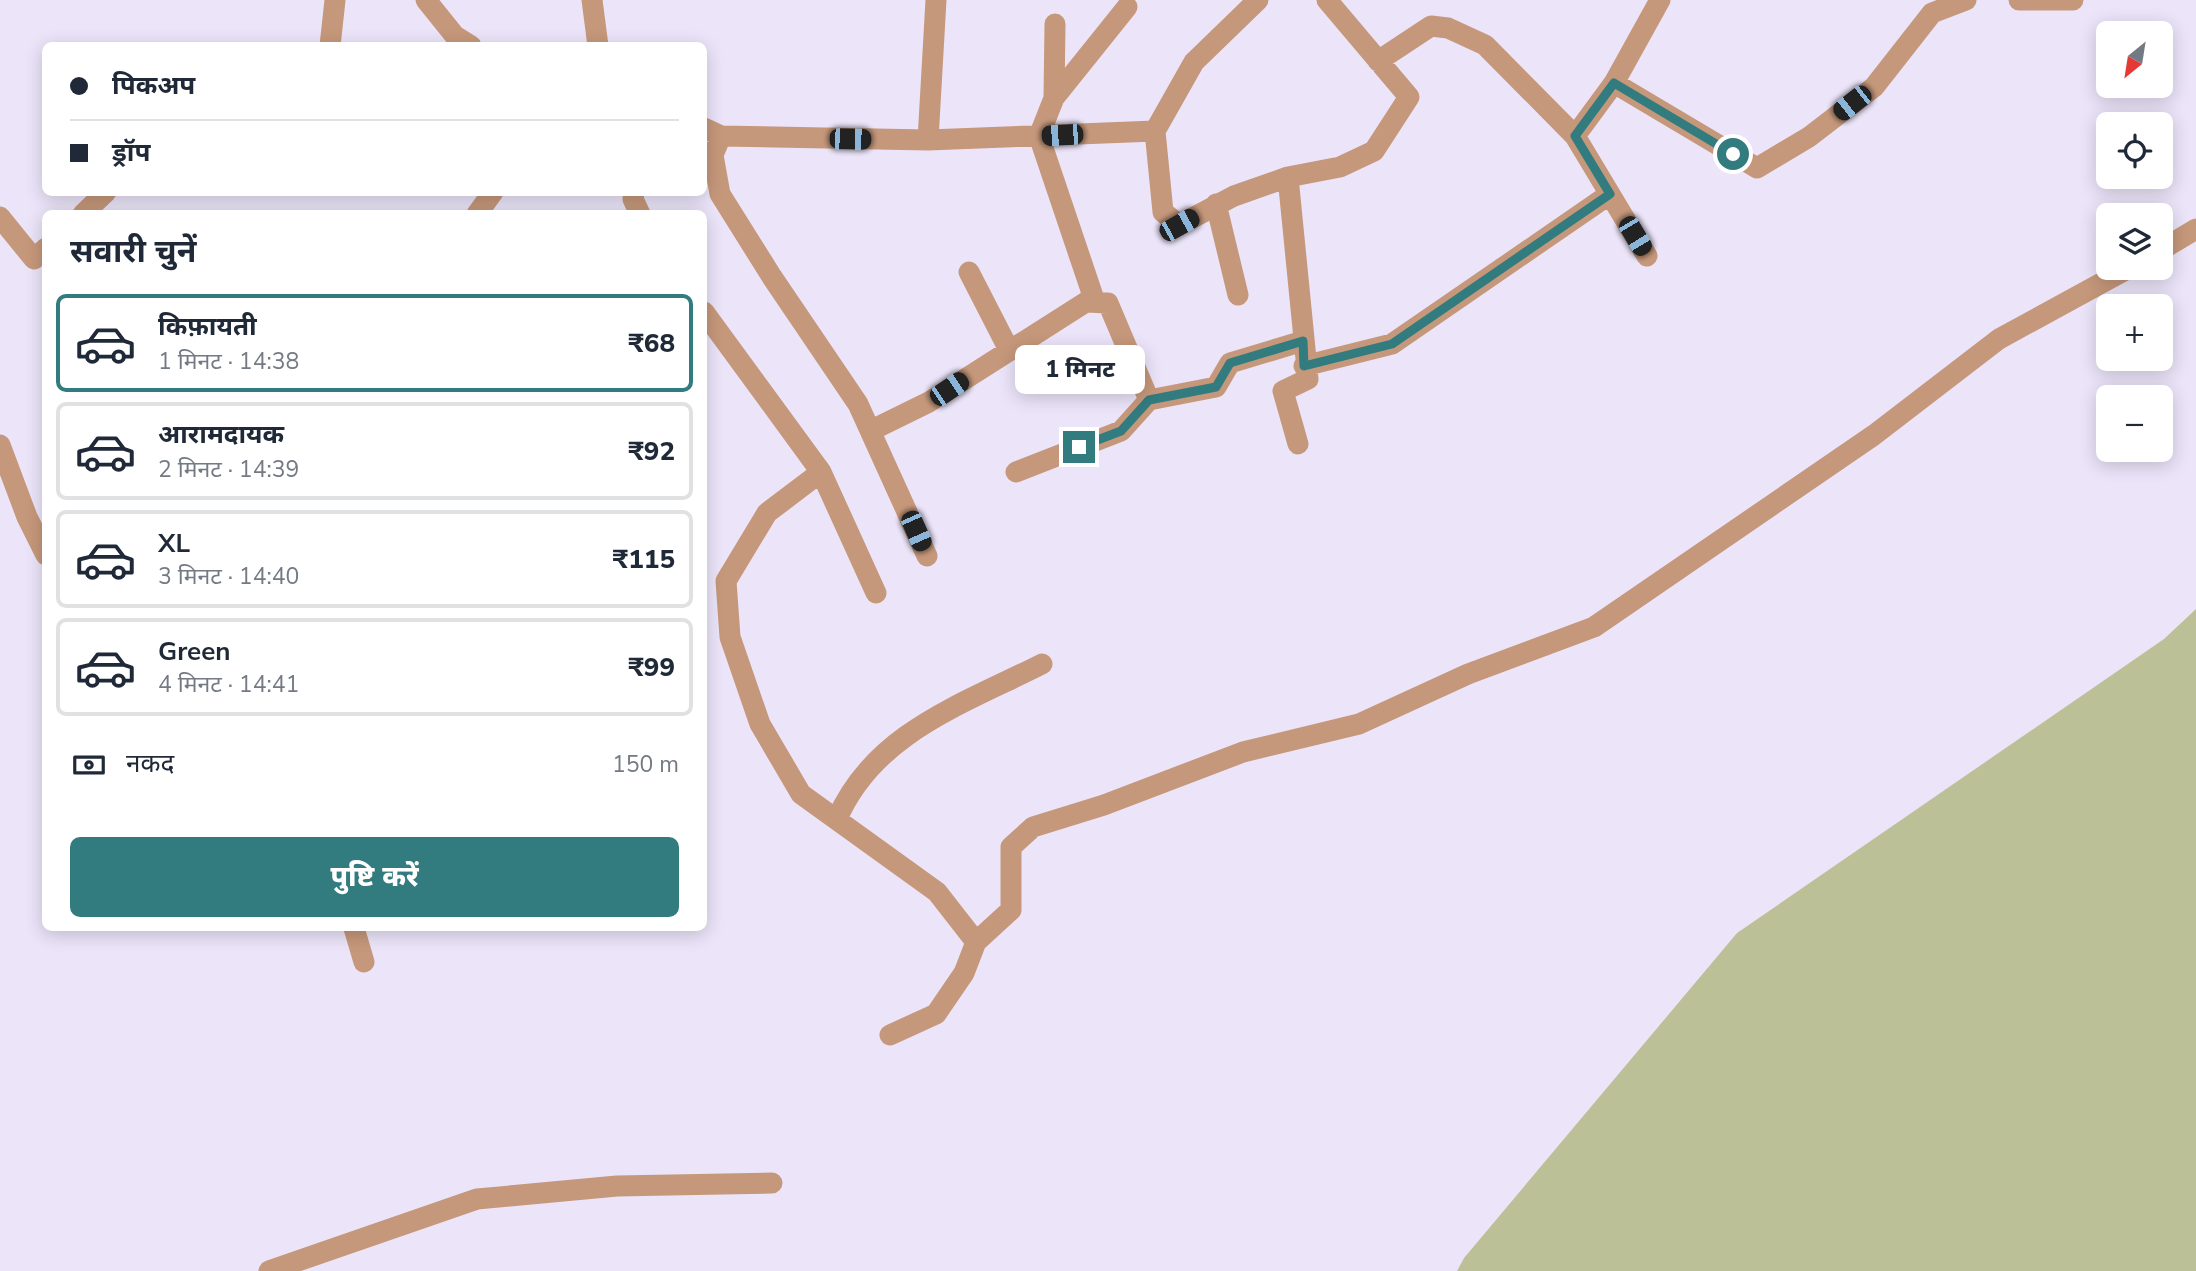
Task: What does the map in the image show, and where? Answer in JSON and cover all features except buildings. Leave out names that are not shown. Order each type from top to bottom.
[{"type":"street","points":[[330,42],[335,0]]},
{"type":"street","points":[[426,0],[455,36],[465,42]]},
{"type":"street","points":[[592,0],[597,42]]},
{"type":"street","points":[[928,140],[936,0]]},
{"type":"street","points":[[1258,0],[1194,62],[1155,131],[1163,212],[1179,225],[1216,204],[1288,177],[1340,167],[1374,151],[1409,97],[1327,0]]},
{"type":"street","points":[[1575,136],[1614,83],[1660,0]]},
{"type":"street","points":[[1614,83],[1757,168],[1809,137],[1874,87],[1932,13],[1966,0]]},
{"type":"street","points":[[2019,0],[2073,0]]},
{"type":"street","points":[[1096,302],[1038,136],[1054,98],[1127,7]]},
{"type":"street","points":[[1054,98],[1055,24]]},
{"type":"street","points":[[1378,61],[1431,26],[1448,28],[1485,45],[1575,136],[1647,257]]},
{"type":"street","points":[[927,556],[858,404],[772,277],[720,194],[712,132],[928,140],[1155,131]]},
{"type":"street","points":[[1288,177],[1304,366],[1308,379],[1283,391],[1298,444]]},
{"type":"street","points":[[1304,366],[1392,344],[1610,194]]},
{"type":"street","points":[[87,210],[102,196]]},
{"type":"street","points":[[1216,204],[1238,295]]},
{"type":"street","points":[[0,217],[34,259],[42,252]]},
{"type":"street","points":[[2173,243],[2196,229]]},
{"type":"street","points":[[969,272],[1009,350]]},
{"type":"street","points":[[890,1035],[936,1014],[964,973],[976,942],[1011,910],[1012,847],[1033,827],[1104,805],[1243,752],[1359,724],[1468,674],[1594,627],[1853,450],[1999,339],[2107,280]]},
{"type":"street","points":[[872,430],[929,402],[1086,302],[1108,303],[1149,400]]},
{"type":"street","points":[[707,316],[821,472],[876,593]]},
{"type":"street","points":[[1016,472],[1121,431],[1149,400],[1216,387],[1230,363],[1303,341]]},
{"type":"street","points":[[0,445],[27,517],[42,547]]},
{"type":"street","points":[[821,472],[767,513],[726,581],[730,637],[760,724],[801,794],[937,892],[976,942]]},
{"type":"street","points":[[837,819],[849,791],[870,764],[916,727],[1042,664]]},
{"type":"street","points":[[355,931],[364,962]]},
{"type":"street","points":[[269,1271],[477,1199],[617,1186],[772,1183]]},
{"type":"green space","points":[[2196,609],[2196,1271],[1457,1271],[1464,1258],[1737,933],[2164,639]]},
{"type":"route","points":[[1079,447],[1121,431],[1149,400],[1216,387],[1230,363],[1303,341],[1304,366],[1392,344],[1483,284],[1610,194],[1575,136],[1614,83],[1733,154]]}]
